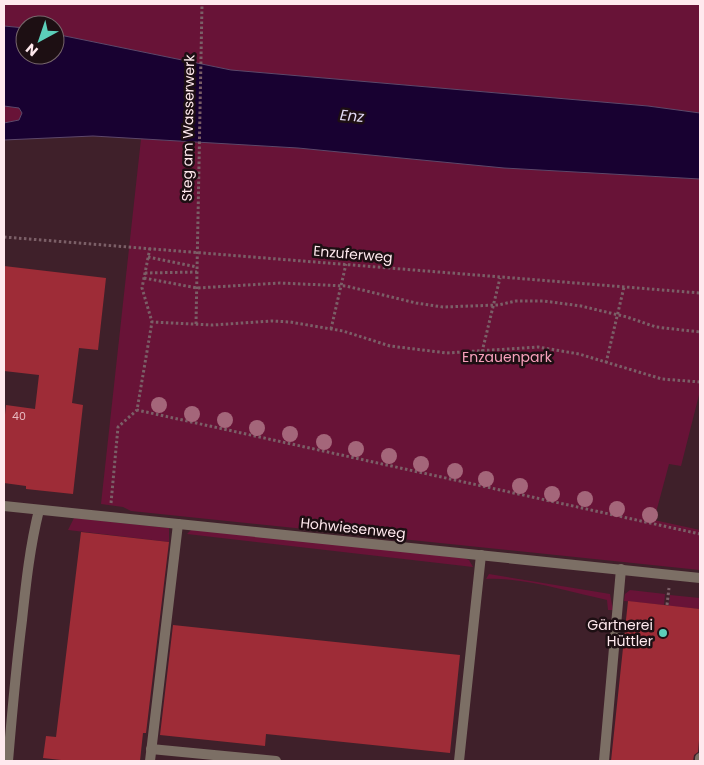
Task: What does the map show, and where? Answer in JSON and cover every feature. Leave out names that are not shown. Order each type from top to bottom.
[{"type":"street","name":"Hohwiesenweg","points":[[4,506],[700,578]]},
{"type":"street","points":[[8,761],[28,561],[39,510]]},
{"type":"street","points":[[150,761],[178,524]]},
{"type":"street","points":[[459,761],[480,555]]},
{"type":"street","points":[[604,761],[622,570]]},
{"type":"street","points":[[151,749],[276,761]]},
{"type":"path","name":"Steg am Wasserwerk","points":[[196,324],[202,4]]},
{"type":"path","name":"Enzuferweg","points":[[4,237],[700,293]]},
{"type":"path","points":[[110,517],[118,427],[138,410],[152,322],[142,288],[150,248]]},
{"type":"path","points":[[148,257],[197,267]]},
{"type":"path","points":[[330,329],[346,264]]},
{"type":"path","points":[[145,272],[197,272]]},
{"type":"path","points":[[144,278],[197,288],[280,282],[341,286],[430,305],[455,307],[494,305],[516,301],[544,301],[581,306],[628,317],[656,327],[700,332]]},
{"type":"path","points":[[482,352],[500,278]]},
{"type":"path","points":[[606,362],[624,288]]},
{"type":"path","points":[[152,322],[213,325],[272,321],[290,322],[330,329],[408,349],[447,353],[538,347],[572,353],[662,379],[700,382]]},
{"type":"path","points":[[138,410],[700,534]]},
{"type":"green space","points":[[4,4],[700,4],[700,113],[648,106],[231,70],[65,36],[65,15],[15,15],[15,27],[4,26]]},
{"type":"green space","points":[[4,106],[19,108],[22,113],[19,120],[4,123]]},
{"type":"green space","name":"Enzauenpark","points":[[141,139],[298,148],[505,168],[700,179],[700,391],[681,466],[669,464],[654,520],[700,530],[700,570],[131,511],[123,507],[101,504]]},
{"type":"green space","points":[[74,518],[169,528],[169,542],[68,530]]},
{"type":"green space","points":[[192,529],[464,558],[469,560],[473,567],[187,534]]},
{"type":"green space","points":[[489,574],[610,594],[613,610],[608,610],[607,600],[516,580],[486,579]]},
{"type":"green space","points":[[630,590],[665,594],[664,605],[624,601],[625,594]]},
{"type":"green space","points":[[670,595],[700,598],[700,609],[669,606]]},
{"type":"water","name":"Enz","points":[[4,26],[15,27],[15,65],[65,65],[65,36],[231,70],[648,106],[700,113],[700,179],[504,168],[298,148],[93,136],[4,140],[4,123],[19,120],[22,113],[19,108],[4,106]]},
{"type":"building","points":[[4,266],[106,278],[98,350],[79,348],[72,403],[83,405],[73,494],[26,489],[26,486],[4,483],[4,424],[6,405],[35,409],[39,375],[4,371]]},
{"type":"building","points":[[81,532],[169,542],[146,733],[143,733],[140,761],[70,761],[43,758],[46,736],[56,737]]},
{"type":"building","points":[[628,601],[700,609],[700,729],[698,752],[694,755],[693,761],[611,761]]},
{"type":"building","points":[[173,625],[460,655],[450,753],[266,734],[265,746],[160,735]]},
{"type":"place","name":"Gärtnerei Hüttler","points":[[663,633]]}]
